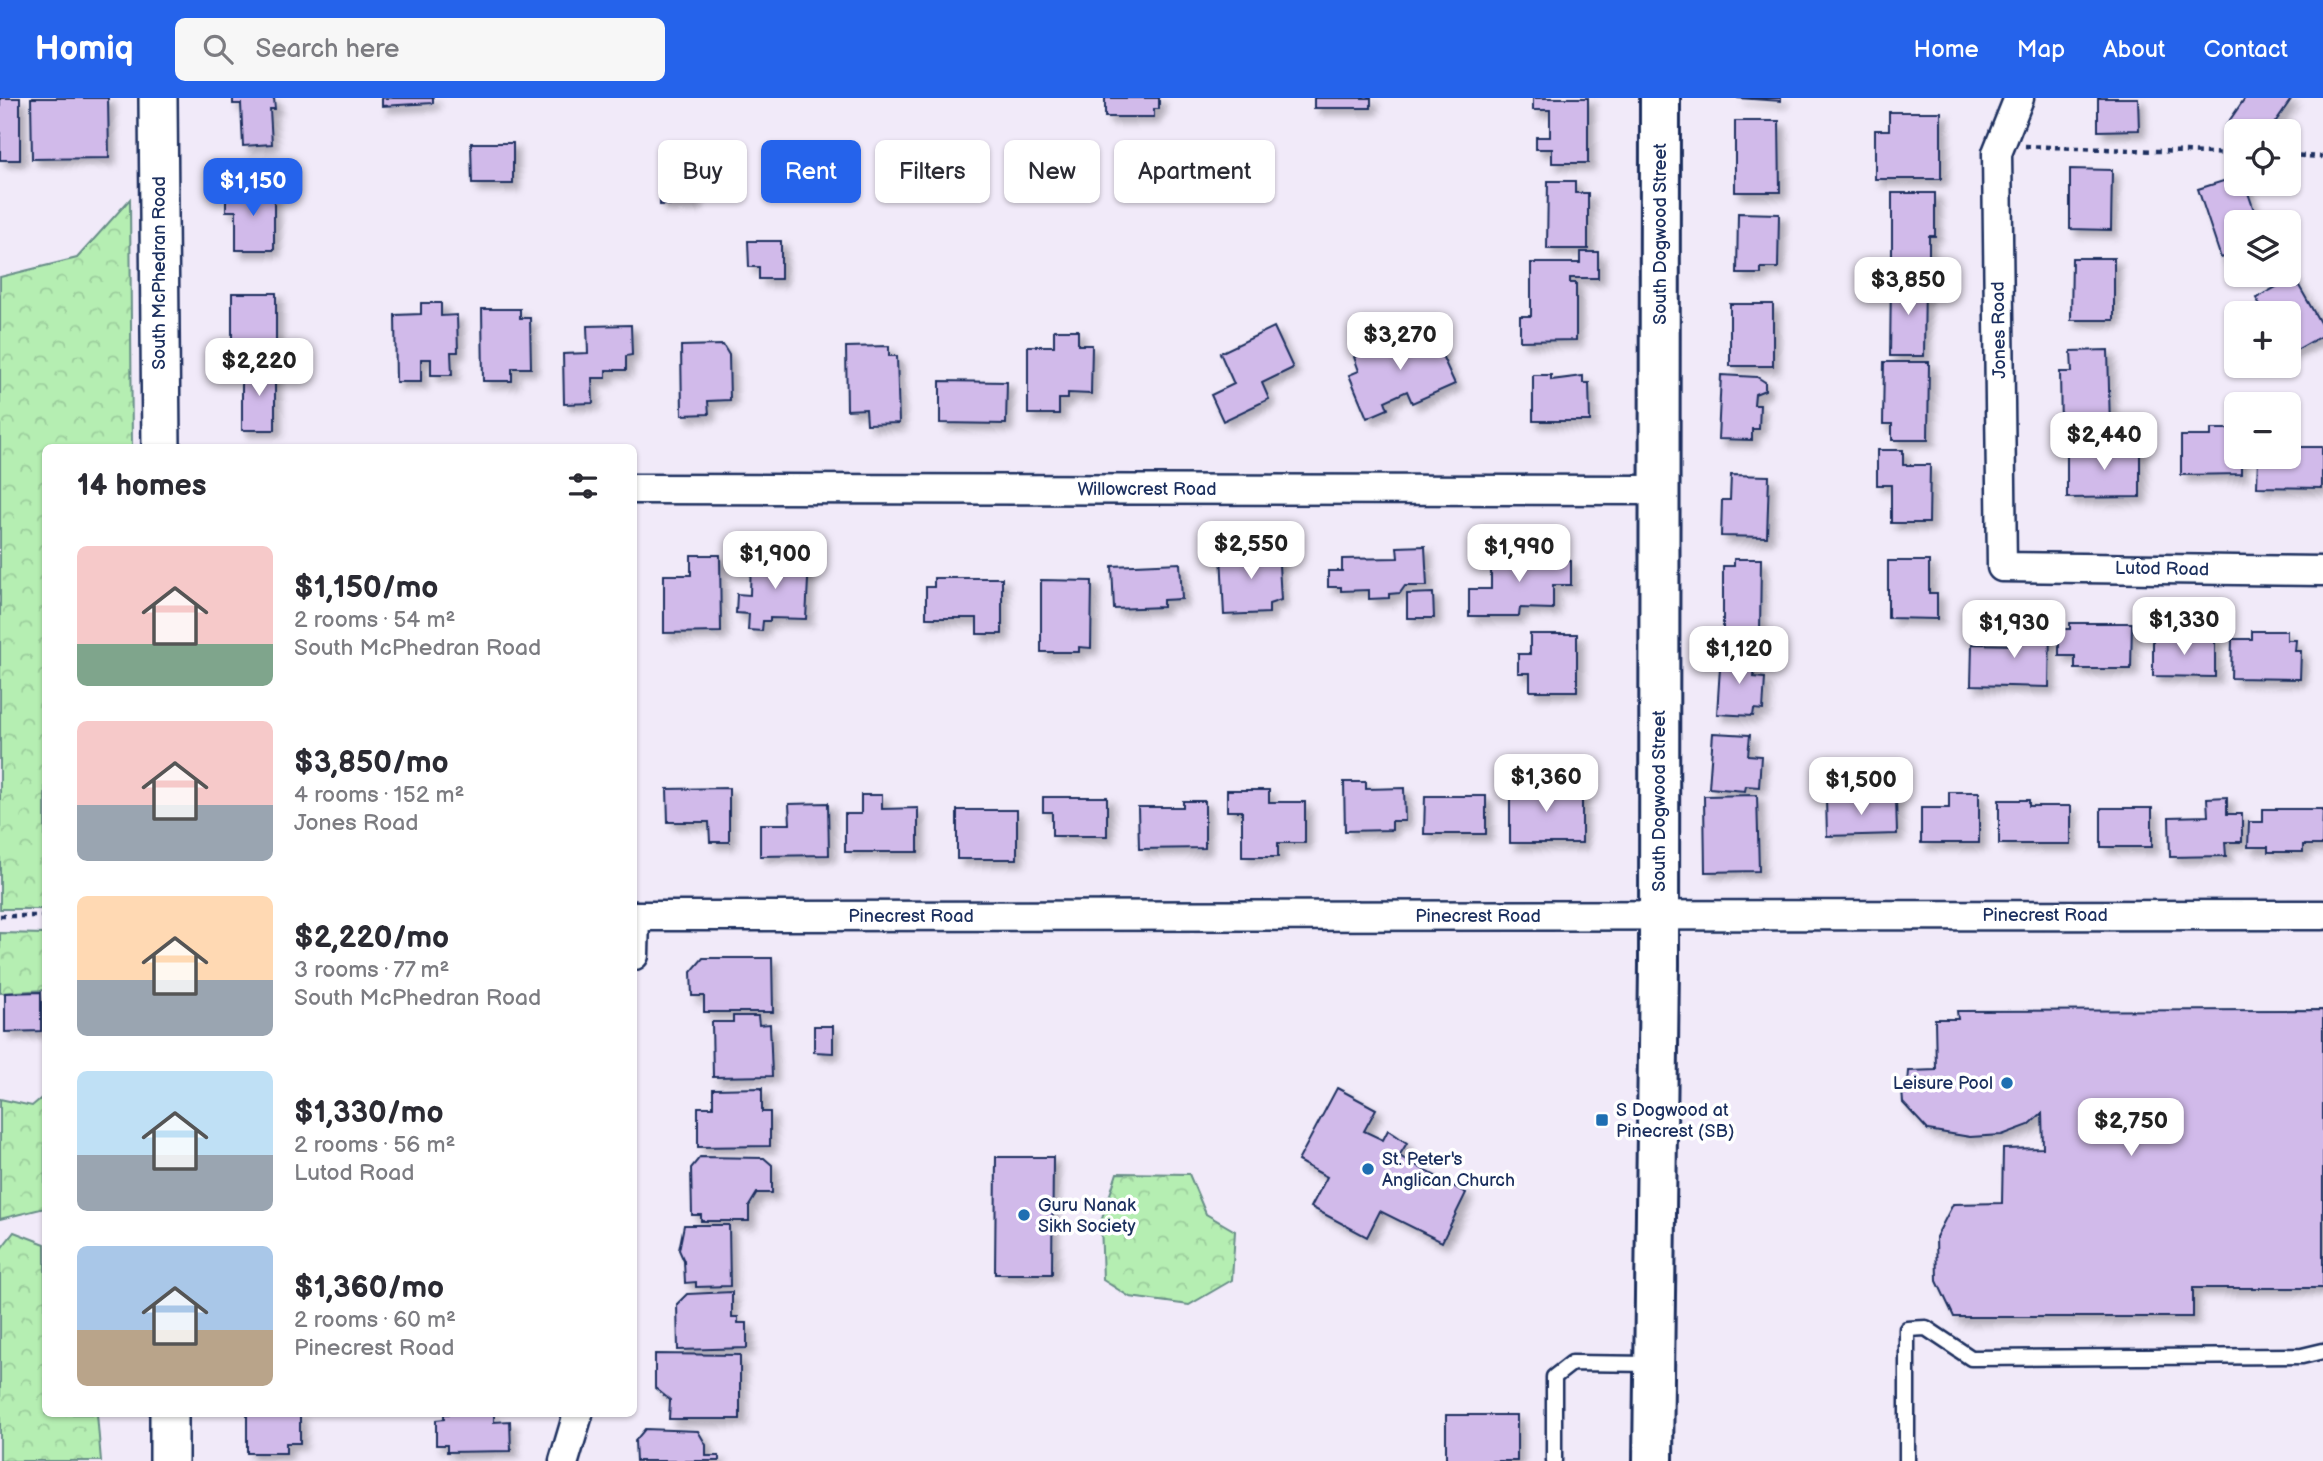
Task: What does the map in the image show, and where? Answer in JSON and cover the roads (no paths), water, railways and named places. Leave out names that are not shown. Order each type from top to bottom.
[{"type":"main road","name":"South Dogwood Street","points":[[1653,1461],[1659,916],[1660,98]]},
{"type":"street","name":"South McPhedran Road","points":[[158,98],[161,444]]},
{"type":"street","name":"Jones Road","points":[[2002,567],[1997,153],[2019,98]]},
{"type":"street","name":"Willowcrest Road","points":[[637,489],[1660,490]]},
{"type":"street","name":"Lutod Road","points":[[2002,567],[2323,571]]},
{"type":"street","name":"Pinecrest Road","points":[[637,916],[2323,915]]},
{"type":"street","points":[[169,1417],[169,1461]]},
{"type":"street","points":[[564,1461],[577,1417]]},
{"type":"lane","points":[[1907,1461],[1907,1328],[1926,1328],[1971,1358],[2302,1356],[2323,1351]]},
{"type":"lane","points":[[1553,1461],[1554,1377],[1572,1363],[1654,1364]]},
{"type":"place","name":"Leisure Pool","points":[[2007,1083]]},
{"type":"place","name":"S Dogwood at Pinecrest (SB)","points":[[1602,1120]]},
{"type":"place","name":"St. Peter's Anglican Church","points":[[1368,1169]]},
{"type":"place","name":"Guru Nanak Sikh Society","points":[[1024,1215]]}]
